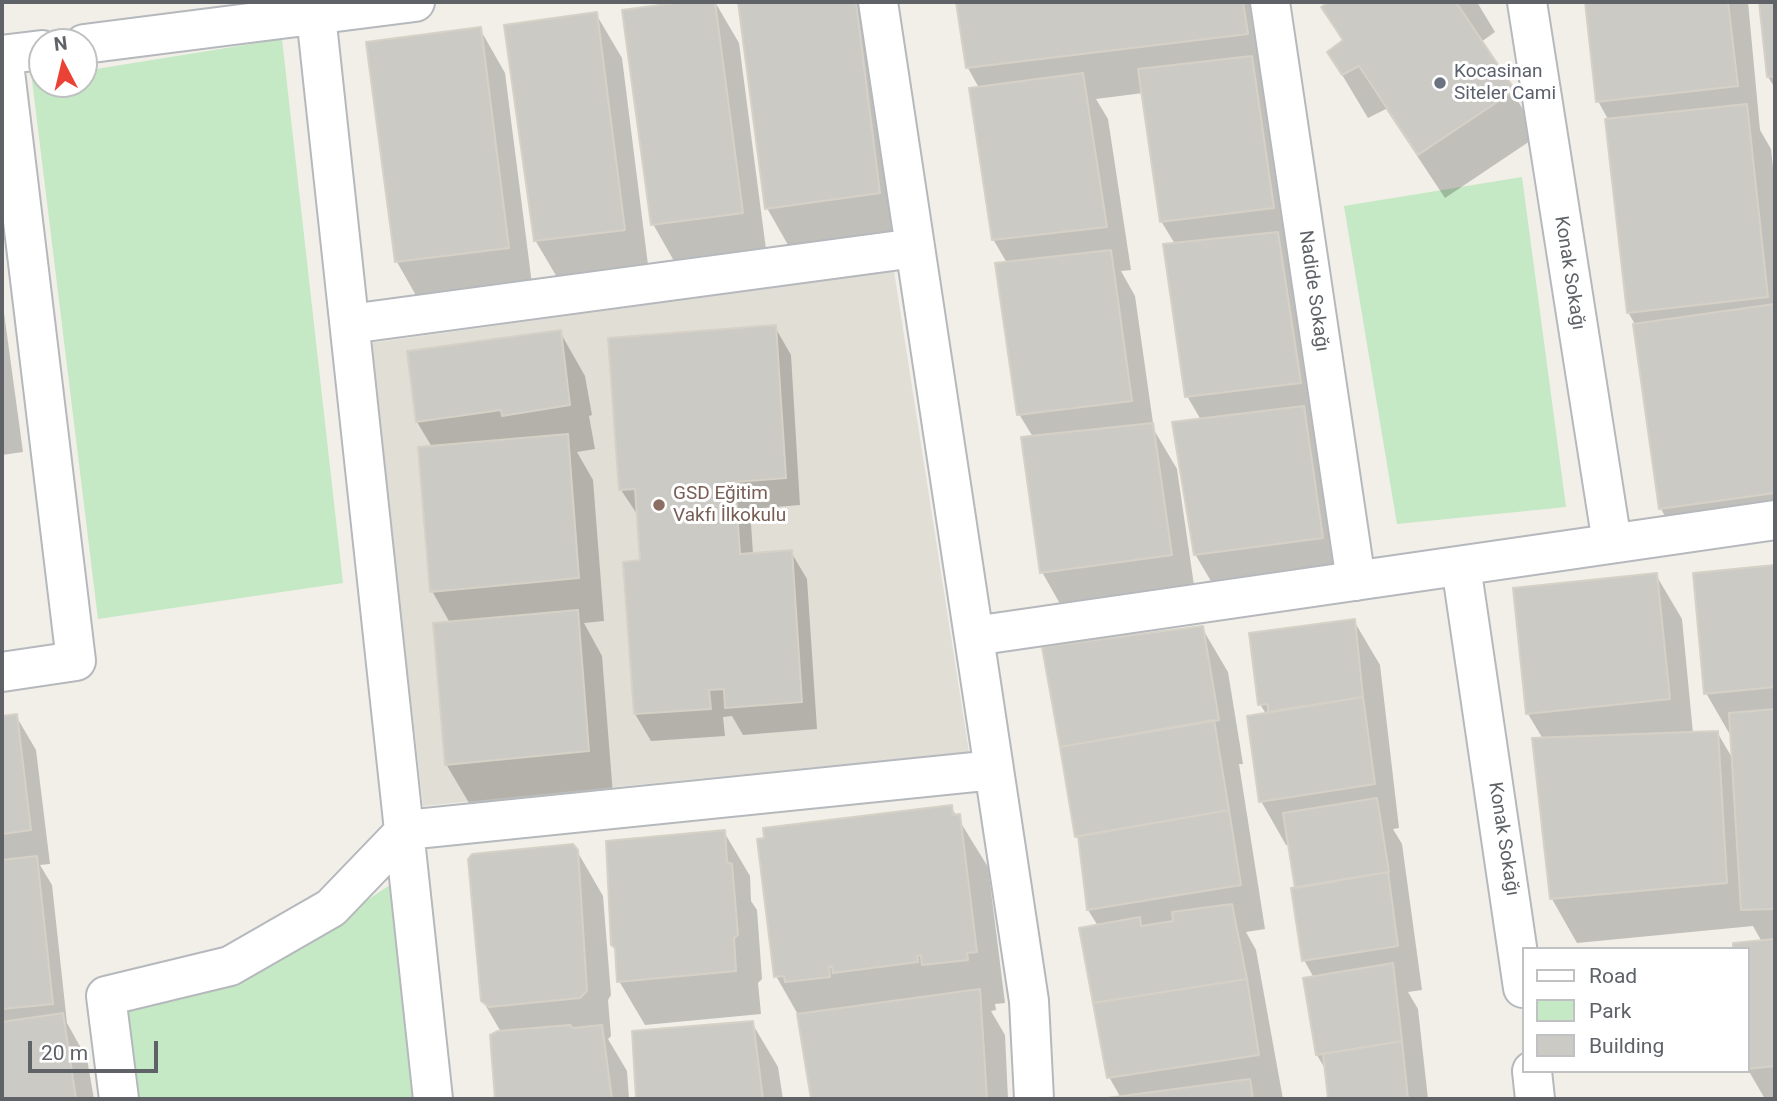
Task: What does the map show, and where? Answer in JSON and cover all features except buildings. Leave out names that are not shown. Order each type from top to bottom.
[{"type":"street","points":[[878,2],[1029,1001],[1034,1099]]},
{"type":"street","name":"Nadide Sokağı","points":[[1270,2],[1356,581]]},
{"type":"street","name":"Konak Sokağı","points":[[1527,2],[1612,543]]},
{"type":"street","points":[[98,42],[391,3]]},
{"type":"street","points":[[316,15],[433,1099]]},
{"type":"street","points":[[2,672],[76,661],[2,55],[28,52]]},
{"type":"street","points":[[350,324],[915,248]]},
{"type":"street","points":[[974,636],[1775,520]]},
{"type":"street","name":"Konak Sokağı","points":[[1461,566],[1522,981]]},
{"type":"street","points":[[119,1099],[106,996],[230,966],[331,908],[406,830],[994,770]]},
{"type":"street","points":[[1532,1073],[1535,1099]]},
{"type":"shaded area","name":"GSD Eğitim Vakfı İlkokulu","points":[[894,271],[969,752],[423,806],[370,343]]},
{"type":"green space","points":[[282,39],[343,583],[98,619],[34,98],[98,98],[98,69]]},
{"type":"green space","points":[[1522,177],[1566,507],[1397,524],[1344,206]]},
{"type":"green space","points":[[393,883],[415,1099],[133,1099],[121,1003],[248,979]]},
{"type":"place","name":"Kocasinan Siteler Cami","points":[[1440,83]]},
{"type":"place","name":"GSD Eğitim Vakfı İlkokulu","points":[[659,505]]}]
